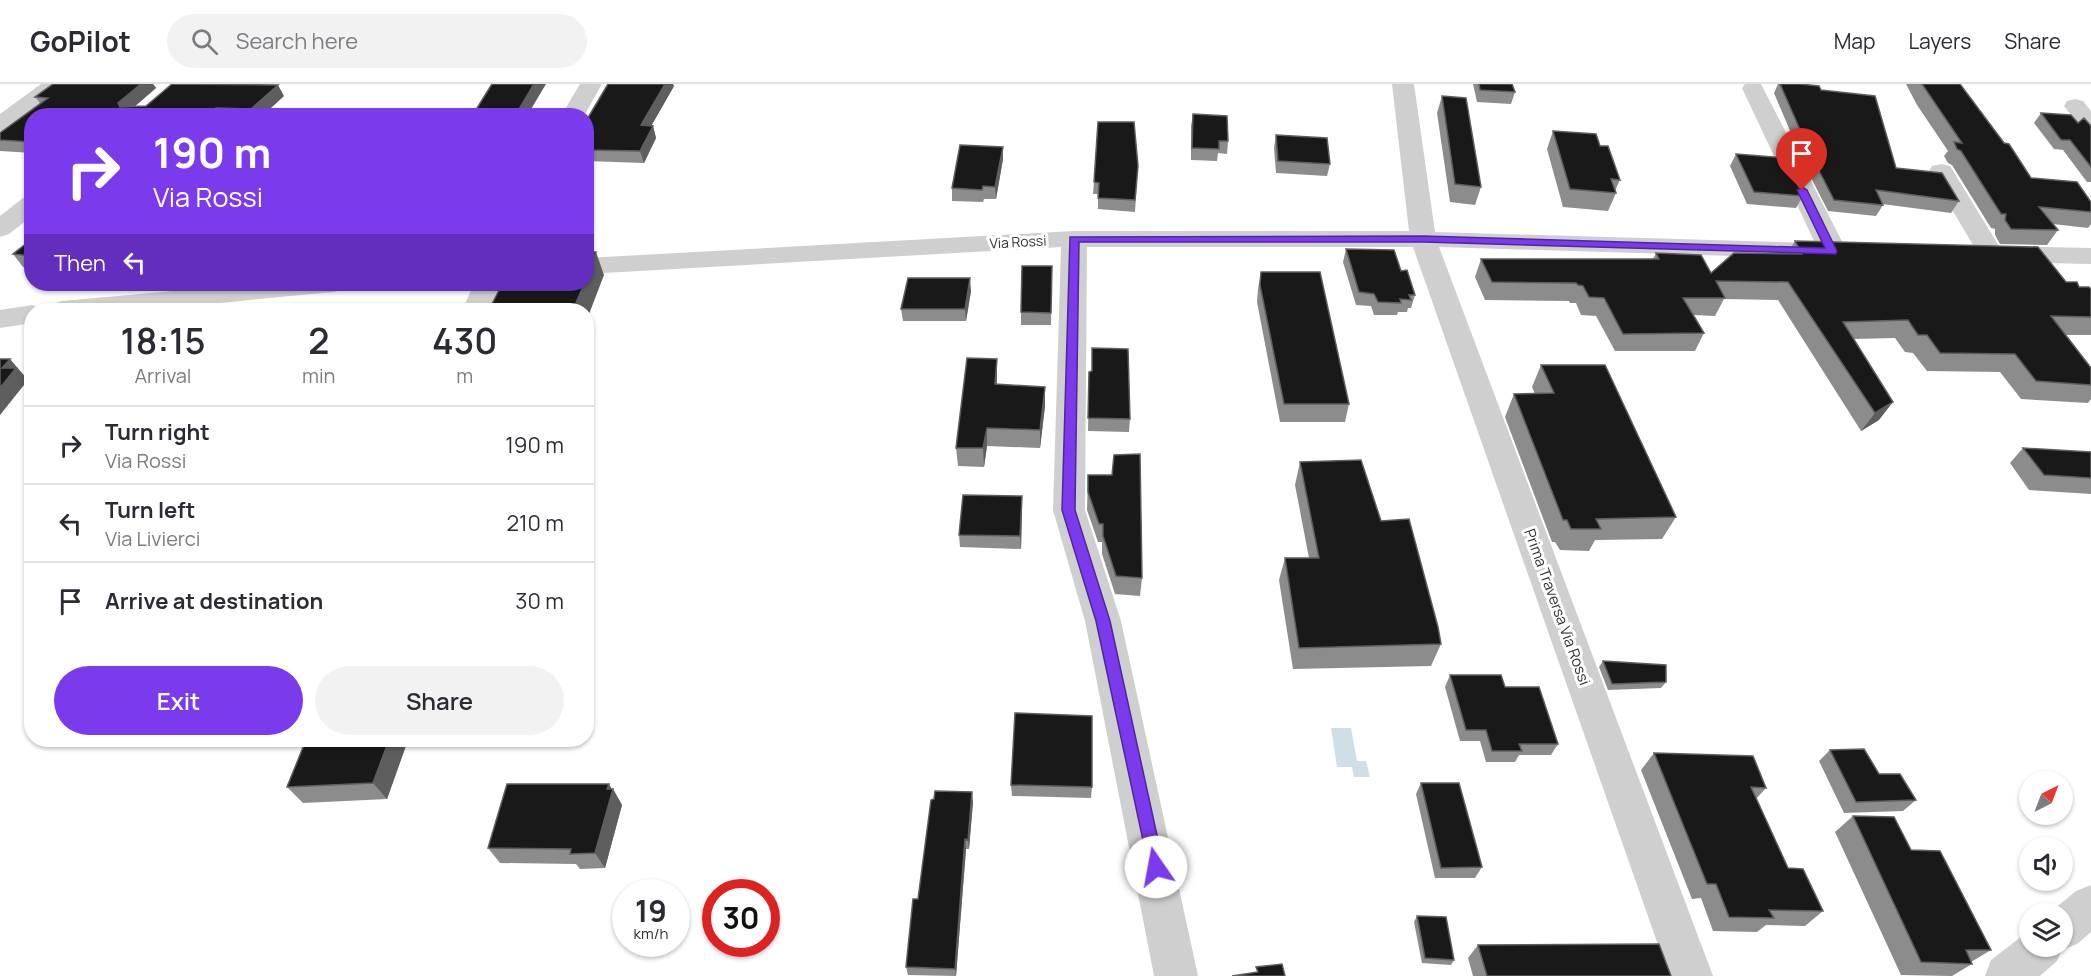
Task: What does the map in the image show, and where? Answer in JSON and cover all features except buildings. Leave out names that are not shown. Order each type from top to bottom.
[{"type":"street","points":[[0,125],[56,84]]},
{"type":"street","points":[[577,108],[591,84]]},
{"type":"street","name":"Prima Traversa Via Rossi","points":[[1403,84],[1423,239],[1691,976]]},
{"type":"street","name":"Via Rossi","points":[[594,266],[1074,239],[1423,239],[1843,252],[1753,88]]},
{"type":"street","points":[[2075,106],[2091,125]]},
{"type":"street","points":[[1941,171],[1979,254],[2091,256]]},
{"type":"street","points":[[0,228],[24,209]]},
{"type":"street","points":[[1074,239],[1069,510],[1103,621],[1176,976]]},
{"type":"street","points":[[135,303],[260,291]]},
{"type":"street","points":[[0,319],[24,316]]},
{"type":"street","points":[[2073,920],[2091,905]]},
{"type":"street","points":[[2007,976],[2029,957]]},
{"type":"shaded area","points":[[1331,728],[1351,728],[1357,761],[1366,761],[1370,777],[1354,777],[1352,767],[1337,767]]},
{"type":"route","points":[[1156,867],[1103,621],[1069,510],[1074,239],[1423,239],[1832,251],[1802,190]]}]
